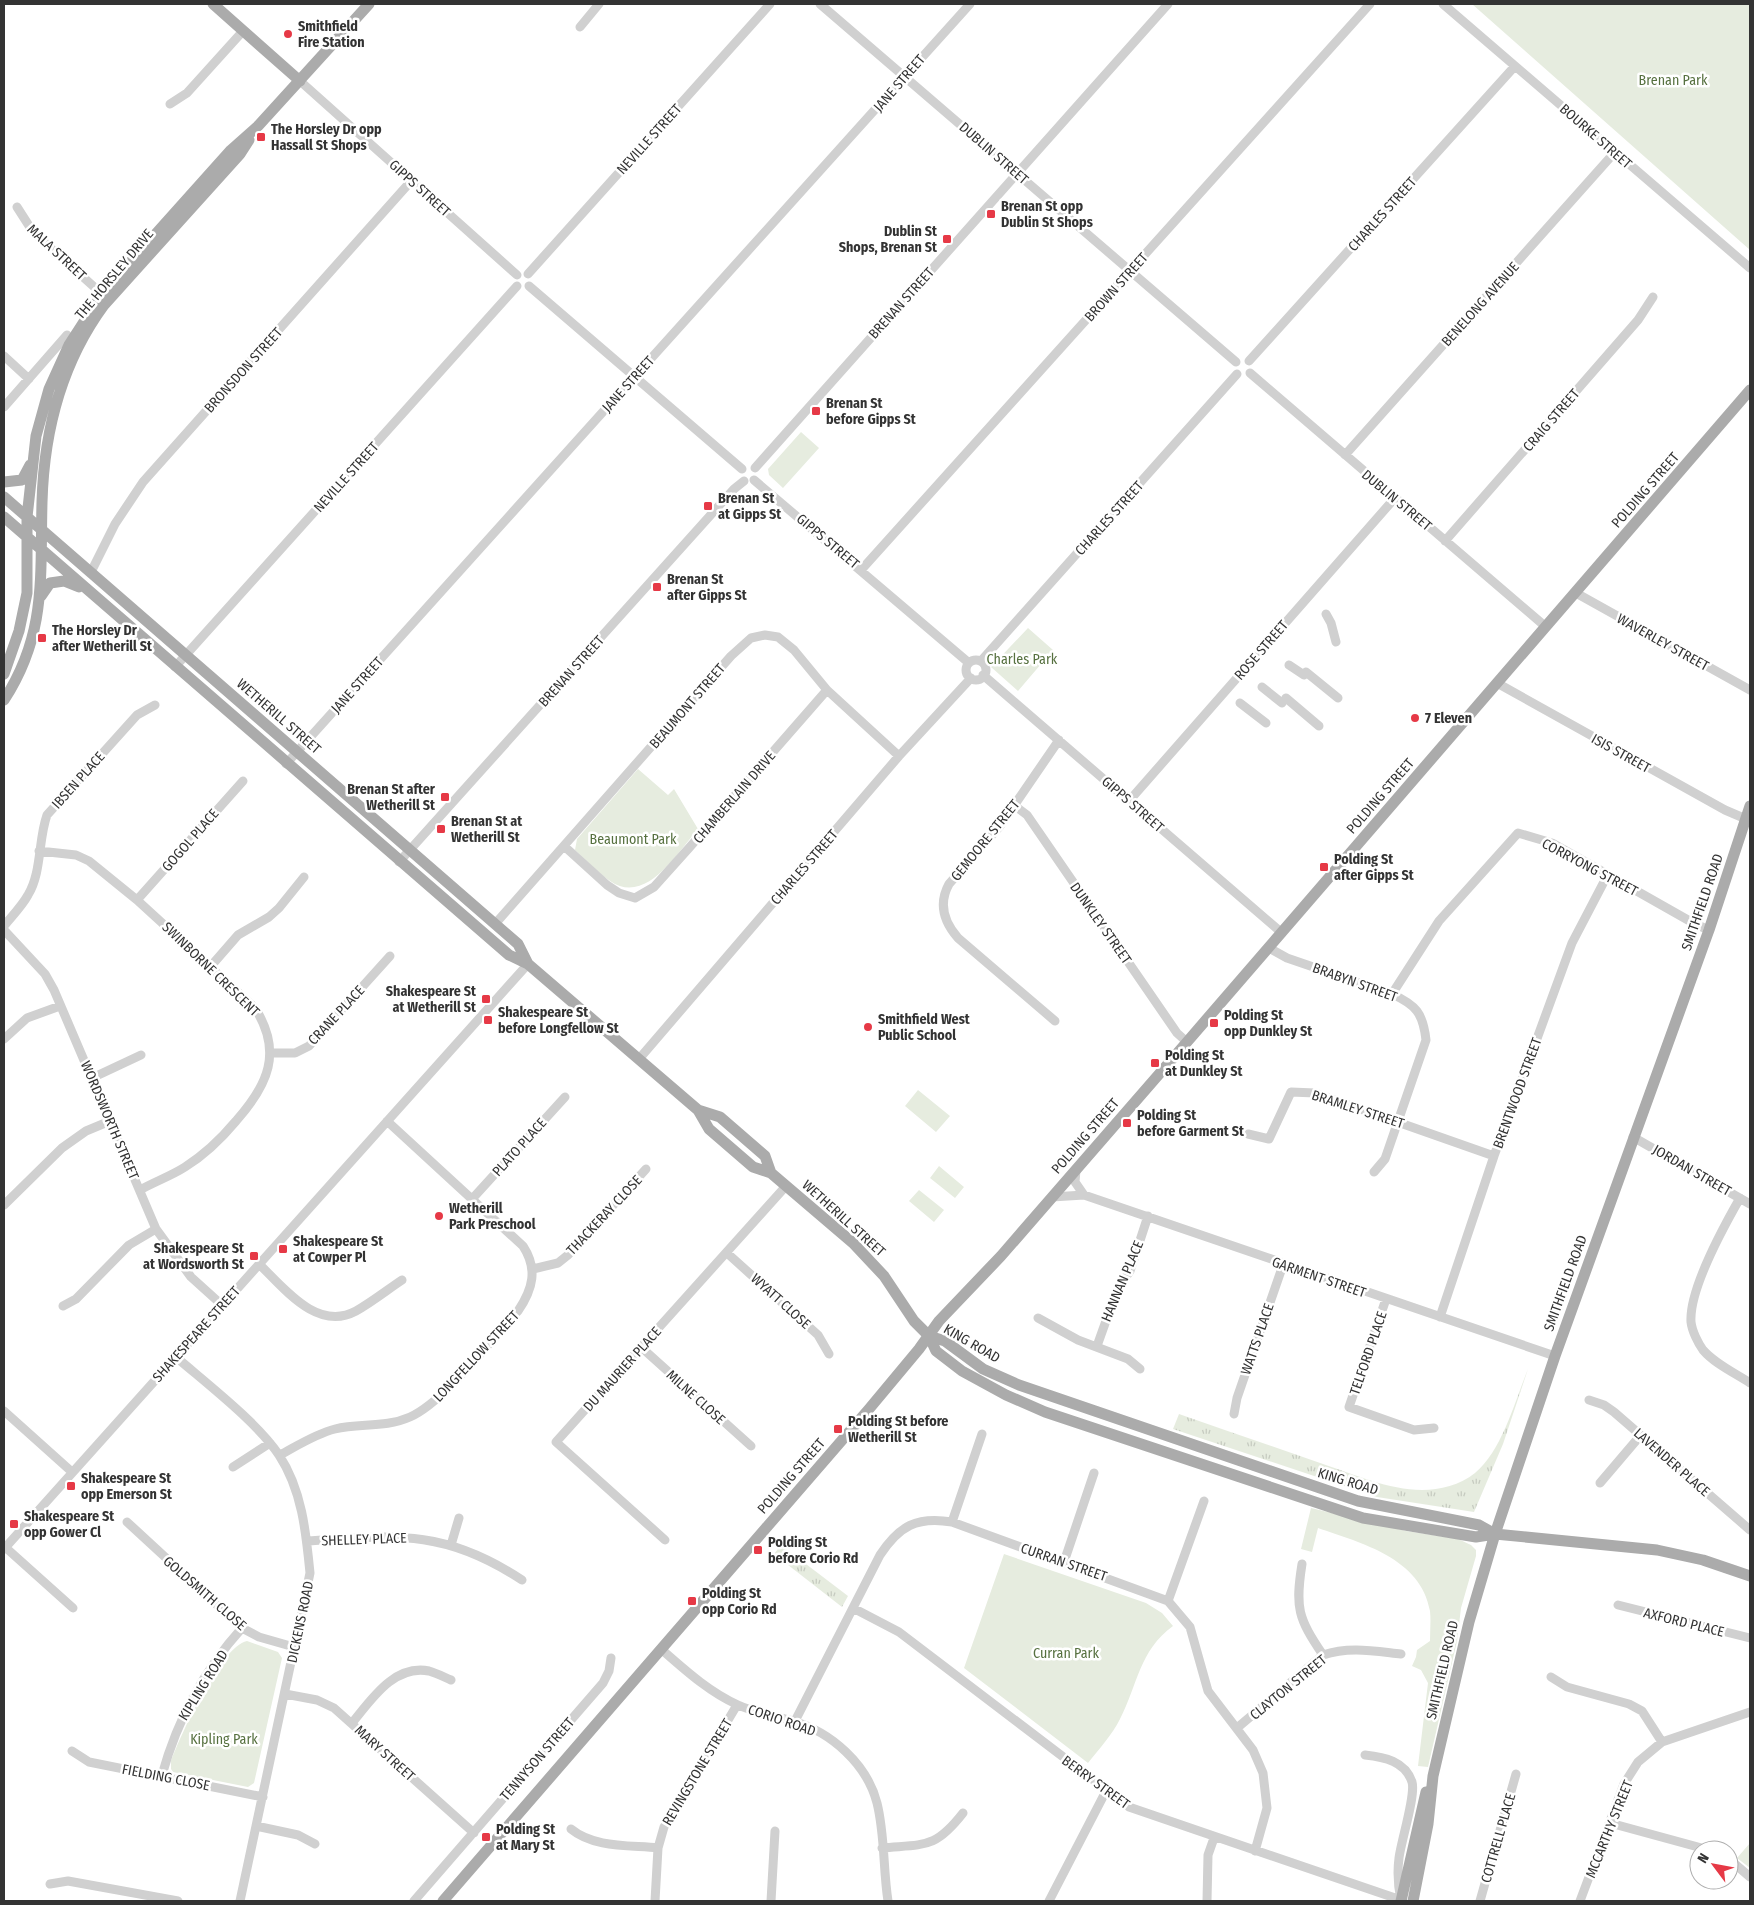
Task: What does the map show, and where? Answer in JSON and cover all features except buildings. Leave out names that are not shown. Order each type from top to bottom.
[{"type":"main road","points":[[213,4],[300,81]]},
{"type":"main road","name":"THE HORSLEY DRIVE","points":[[4,674],[14,650],[24,612],[27,583],[27,517],[32,458],[41,414],[57,368],[80,325],[102,294],[231,150],[258,126],[369,4]]},
{"type":"main road","name":"THE HORSLEY DRIVE","points":[[4,700],[19,674],[31,646],[40,598],[44,470],[55,406],[66,373],[80,341],[104,305],[240,154],[258,126]]},
{"type":"main road","name":"POLDING STREET","points":[[442,1901],[869,1409],[964,1293],[1001,1256],[1076,1170],[1750,390]]},
{"type":"main road","points":[[4,482],[22,480],[32,458]]},
{"type":"main road","name":"WETHERILL STREET","points":[[4,496],[496,924],[518,944],[528,964]]},
{"type":"main road","name":"WETHERILL STREET","points":[[4,517],[399,862],[509,955],[528,964],[698,1110],[709,1129],[753,1167],[771,1173],[869,1257],[914,1321],[929,1336]]},
{"type":"main road","points":[[40,598],[47,586],[58,581],[73,584],[94,595]]},
{"type":"main road","name":"SMITHFIELD ROAD","points":[[1413,1901],[1429,1817],[1433,1776],[1469,1622],[1495,1534],[1555,1356],[1709,930],[1750,806]]},
{"type":"main road","name":"WETHERILL STREET","points":[[698,1110],[720,1117],[765,1156],[771,1173]]},
{"type":"main road","name":"KING ROAD","points":[[929,1336],[945,1342],[983,1369],[1046,1394],[1358,1501],[1480,1525],[1495,1534]]},
{"type":"main road","name":"KING ROAD","points":[[929,1336],[936,1351],[962,1371],[1006,1395],[1045,1412],[1363,1518],[1476,1537],[1495,1534],[1656,1550],[1703,1560],[1750,1576]]},
{"type":"main road","name":"SMITHFIELD ROAD","points":[[1401,1901],[1426,1791],[1433,1776]]},
{"type":"main road","points":[[1401,1901],[1408,1893],[1420,1841],[1429,1817]]},
{"type":"street","points":[[580,27],[599,4]]},
{"type":"street","name":"NEVILLE STREET","points":[[528,274],[770,4]]},
{"type":"street","name":"DUBLIN STREET","points":[[820,4],[1236,362]]},
{"type":"street","name":"JANE STREET","points":[[286,764],[970,4]]},
{"type":"street","name":"BRENAN STREET","points":[[754,468],[1168,4]]},
{"type":"street","name":"BROWN STREET","points":[[862,570],[1370,4]]},
{"type":"street","name":"BOURKE STREET","points":[[1443,4],[1750,268]]},
{"type":"street","points":[[170,104],[187,93],[244,31]]},
{"type":"street","name":"CHARLES STREET","points":[[1248,361],[1515,66]]},
{"type":"street","name":"GIPPS STREET","points":[[300,81],[517,275]]},
{"type":"street","name":"BENELONG AVENUE","points":[[1345,455],[1615,152]]},
{"type":"street","name":"BRONSDON STREET","points":[[92,572],[115,524],[143,482],[412,180]]},
{"type":"street","name":"MALA STREET","points":[[17,207],[33,232],[102,294]]},
{"type":"street","points":[[522,272],[528,274],[531,279],[529,286],[523,288],[517,286],[515,281],[517,275],[522,272]]},
{"type":"street","name":"NEVILLE STREET","points":[[175,667],[517,286]]},
{"type":"street","points":[[529,286],[742,469]]},
{"type":"street","name":"CRAIG STREET","points":[[1445,541],[1638,320],[1653,297]]},
{"type":"street","name":"THE HORSLEY DRIVE","points":[[4,407],[67,335]]},
{"type":"street","points":[[4,356],[29,379]]},
{"type":"street","points":[[1244,359],[1248,361],[1251,367],[1250,373],[1243,376],[1237,374],[1234,369],[1236,362],[1244,359]]},
{"type":"street","name":"DUBLIN STREET","points":[[1250,373],[1546,627]]},
{"type":"street","name":"CHARLES STREET","points":[[981,661],[1237,374]]},
{"type":"street","points":[[749,465],[754,468],[757,474],[754,480],[744,481],[740,475],[742,469],[749,465]]},
{"type":"street","name":"GIPPS STREET","points":[[754,480],[969,663]]},
{"type":"street","name":"BRENAN STREET","points":[[399,862],[734,489],[744,481]]},
{"type":"street","name":"ROSE STREET","points":[[1129,801],[1394,498]]},
{"type":"street","name":"WAVERLEY STREET","points":[[1576,593],[1750,690]]},
{"type":"street","points":[[1326,614],[1331,623],[1336,642]]},
{"type":"street","name":"BEAUMONT STREET","points":[[496,924],[731,656],[751,638],[772,636],[787,643],[827,690],[899,756]]},
{"type":"street","points":[[974,660],[981,661],[984,666],[984,675],[976,679],[971,678],[966,671],[969,663],[974,660]]},
{"type":"street","points":[[1289,665],[1338,698]]},
{"type":"street","name":"GIPPS STREET","points":[[984,675],[1282,933]]},
{"type":"street","name":"CHARLES STREET","points":[[639,1059],[899,756],[971,678]]},
{"type":"street","name":"ISIS STREET","points":[[1497,683],[1725,810],[1746,819]]},
{"type":"street","points":[[1262,687],[1320,726]]},
{"type":"street","name":"CHAMBERLAIN DRIVE","points":[[564,846],[619,893],[635,898],[645,893],[689,848],[827,690]]},
{"type":"street","points":[[1240,703],[1266,723]]},
{"type":"street","name":"IBSEN PLACE","points":[[4,926],[28,895],[47,815],[137,715],[155,705]]},
{"type":"street","name":"GEMOORE STREET","points":[[1055,1021],[958,938],[944,914],[944,894],[949,884],[1015,806],[1059,740]]},
{"type":"street","name":"GOGOL PLACE","points":[[137,900],[243,781]]},
{"type":"street","name":"DUNKLEY STREET","points":[[1015,806],[1027,815],[1177,1033],[1187,1042]]},
{"type":"street","name":"CORRYONG STREET","points":[[1392,994],[1439,921],[1518,832],[1552,843],[1607,876],[1709,930]]},
{"type":"street","name":"SWINBORNE CRESCENT","points":[[39,851],[76,855],[89,861],[137,900],[212,966],[255,1008],[264,1021],[271,1053],[262,1087],[254,1101],[229,1130],[204,1154],[183,1169],[140,1190]]},
{"type":"street","name":"BRENTWOOD STREET","points":[[1440,1317],[1494,1156],[1572,943],[1607,876]]},
{"type":"street","points":[[212,966],[238,935],[269,917],[304,877]]},
{"type":"street","name":"WORDSWORTH STREET","points":[[4,930],[45,974],[92,1078],[156,1229],[191,1277],[222,1305]]},
{"type":"street","name":"BRABYN STREET","points":[[1269,948],[1287,958],[1392,994],[1408,1001],[1417,1009],[1424,1024],[1426,1040],[1384,1159],[1374,1172]]},
{"type":"street","name":"CRANE PLACE","points":[[271,1053],[295,1053],[309,1046],[390,956]]},
{"type":"street","name":"SHAKESPEARE STREET","points":[[5,1548],[528,964]]},
{"type":"street","points":[[4,1039],[27,1018],[60,1006]]},
{"type":"street","points":[[92,1078],[142,1055]]},
{"type":"street","name":"BRAMLEY STREET","points":[[1248,1134],[1269,1139],[1291,1092],[1314,1093],[1494,1156]]},
{"type":"street","name":"PLATO PLACE","points":[[473,1198],[565,1097]]},
{"type":"street","points":[[4,1205],[62,1148],[86,1131],[110,1121]]},
{"type":"street","points":[[386,1121],[473,1198],[523,1246],[530,1257],[533,1269]]},
{"type":"street","name":"JORDAN STREET","points":[[1633,1137],[1750,1204]]},
{"type":"street","name":"THACKERAY CLOSE","points":[[533,1269],[558,1263],[568,1255],[646,1169]]},
{"type":"street","points":[[1076,1170],[1075,1182],[1084,1195]]},
{"type":"street","name":"DU MAURIER PLACE","points":[[665,1540],[556,1442],[786,1186]]},
{"type":"street","name":"GARMENT STREET","points":[[1052,1197],[1084,1195],[1283,1265],[1555,1356]]},
{"type":"street","points":[[1740,1198],[1707,1264],[1693,1301],[1691,1323],[1703,1350],[1715,1361],[1750,1383]]},
{"type":"street","name":"HANNAN PLACE","points":[[1097,1346],[1117,1290],[1130,1271],[1148,1216]]},
{"type":"street","points":[[63,1306],[76,1299],[129,1245],[156,1229]]},
{"type":"street","name":"WYATT CLOSE","points":[[727,1253],[818,1335],[829,1354]]},
{"type":"street","points":[[259,1264],[307,1308],[322,1316],[338,1317],[355,1312],[402,1280]]},
{"type":"street","name":"WATTS PLACE","points":[[1234,1414],[1237,1398],[1283,1265]]},
{"type":"street","name":"LONGFELLOW STREET","points":[[280,1455],[316,1436],[336,1429],[387,1425],[411,1417],[432,1404],[518,1311],[527,1298],[532,1282],[533,1269]]},
{"type":"street","name":"TELFORD PLACE","points":[[1386,1299],[1349,1407],[1414,1430],[1434,1428]]},
{"type":"street","points":[[1038,1318],[1078,1340],[1128,1359],[1140,1369]]},
{"type":"street","name":"MILNE CLOSE","points":[[642,1348],[751,1446]]},
{"type":"street","name":"DICKENS ROAD","points":[[176,1357],[270,1443],[280,1455],[304,1514],[310,1573],[240,1901]]},
{"type":"street","name":"LAVENDER PLACE","points":[[1590,1400],[1609,1409],[1750,1530]]},
{"type":"street","points":[[4,1412],[72,1472]]},
{"type":"street","points":[[952,1522],[982,1434]]},
{"type":"street","points":[[1600,1483],[1640,1436]]},
{"type":"street","points":[[233,1468],[270,1443]]},
{"type":"street","points":[[1064,1562],[1094,1473]]},
{"type":"street","points":[[1168,1601],[1204,1501]]},
{"type":"street","points":[[451,1545],[459,1518]]},
{"type":"street","name":"CURRAN STREET","points":[[795,1721],[880,1554],[900,1530],[924,1521],[952,1522],[1168,1601],[1190,1627],[1208,1691],[1253,1750],[1266,1783],[1267,1808],[1255,1851]]},
{"type":"street","name":"GOLDSMITH CLOSE","points":[[127,1522],[164,1559],[242,1628],[259,1637],[294,1647]]},
{"type":"street","name":"SHELLEY PLACE","points":[[307,1541],[406,1536],[451,1545],[497,1564],[522,1580]]},
{"type":"street","points":[[5,1548],[73,1608]]},
{"type":"street","points":[[1302,1564],[1298,1592],[1300,1615],[1306,1629],[1323,1655]]},
{"type":"street","name":"AXFORD PLACE","points":[[1618,1605],[1750,1638]]},
{"type":"street","name":"BERRY STREET","points":[[853,1608],[899,1632],[1106,1792],[1139,1812],[1401,1901]]},
{"type":"street","name":"KIPLING ROAD","points":[[162,1775],[177,1728],[191,1701],[210,1671],[242,1628]]},
{"type":"street","name":"CORIO ROAD","points":[[661,1649],[702,1683],[737,1704],[795,1721],[836,1742],[858,1766],[876,1802],[888,1901]]},
{"type":"street","name":"CLAYTON STREET","points":[[1237,1728],[1323,1655],[1336,1651],[1356,1649],[1401,1654]]},
{"type":"street","name":"TENNYSON STREET","points":[[414,1901],[603,1683],[609,1671],[611,1658]]},
{"type":"street","points":[[352,1723],[383,1686],[402,1673],[429,1671],[451,1680]]},
{"type":"street","points":[[1551,1677],[1567,1686],[1629,1704],[1642,1712],[1662,1742]]},
{"type":"street","name":"MARY STREET","points":[[285,1694],[317,1700],[334,1708],[474,1833]]},
{"type":"street","name":"REVINGSTONE STREET","points":[[655,1901],[658,1848],[664,1827],[674,1806],[737,1704]]},
{"type":"street","name":"MCCARTHY STREET","points":[[1580,1901],[1624,1784],[1638,1762],[1662,1742],[1750,1712]]},
{"type":"street","name":"FIELDING CLOSE","points":[[72,1751],[89,1762],[162,1775],[262,1797]]},
{"type":"street","points":[[1365,1756],[1385,1758],[1400,1765],[1410,1778],[1413,1789],[1399,1857],[1398,1881],[1401,1901]]},
{"type":"street","name":"COTTRELL PLACE","points":[[1480,1901],[1516,1774]]},
{"type":"street","points":[[1413,1789],[1426,1791]]},
{"type":"street","points":[[1049,1901],[1106,1792]]},
{"type":"street","points":[[882,1848],[923,1844],[940,1839],[963,1813]]},
{"type":"street","points":[[1610,1823],[1689,1845]]},
{"type":"street","points":[[256,1826],[298,1835],[315,1844]]},
{"type":"street","points":[[571,1829],[580,1837],[591,1841],[658,1848]]},
{"type":"street","points":[[771,1901],[775,1831]]},
{"type":"street","points":[[1207,1901],[1208,1855],[1214,1838]]},
{"type":"street","points":[[1739,1868],[1750,1877]]},
{"type":"street","points":[[50,1884],[68,1881],[129,1897],[178,1901]]},
{"type":"green space","name":"Brenan Park","points":[[1472,4],[1750,4],[1750,250]]},
{"type":"green space","points":[[801,432],[819,448],[783,488],[769,475],[768,469]]},
{"type":"green space","name":"Charles Park","points":[[1028,628],[1053,650],[1018,691],[991,667]]},
{"type":"green space","name":"Beaumont Park","points":[[638,769],[668,795],[674,789],[698,829],[660,873],[648,882],[636,887],[623,887],[610,881],[575,850],[577,839]]},
{"type":"green space","points":[[918,1090],[950,1116],[936,1132],[905,1106]]},
{"type":"green space","points":[[939,1166],[964,1187],[955,1198],[930,1178]]},
{"type":"green space","points":[[919,1190],[944,1210],[934,1222],[909,1201]]},
{"type":"green space","points":[[1528,1369],[1503,1444],[1474,1512],[1377,1497],[1173,1429],[1179,1414],[1371,1481],[1410,1489],[1436,1489],[1463,1481],[1484,1464],[1493,1452],[1507,1425]]},
{"type":"green space","points":[[1311,1508],[1406,1531],[1458,1539],[1471,1545],[1476,1550],[1476,1556],[1461,1608],[1457,1641],[1428,1767],[1418,1766],[1428,1683],[1421,1670],[1412,1666],[1417,1650],[1430,1641],[1430,1611],[1424,1593],[1415,1578],[1402,1565],[1387,1555],[1352,1540],[1318,1528],[1312,1552],[1301,1549]]},
{"type":"green space","points":[[781,1545],[848,1596],[842,1607],[774,1554]]},
{"type":"green space","name":"Curran Park","points":[[1004,1554],[1146,1603],[1162,1613],[1173,1626],[1153,1646],[1146,1657],[1117,1725],[1088,1763],[964,1668]]},
{"type":"green space","name":"Kipling Park","points":[[247,1641],[278,1652],[282,1658],[254,1783],[248,1787],[173,1772],[171,1761],[192,1713],[225,1659],[236,1647]]},
{"type":"green space","points":[[1750,1843],[1750,1868],[1739,1860],[1739,1856]]},
{"type":"place","name":"Smithfield Fire Station","points":[[288,34]]},
{"type":"place","name":"The Horsley Dr opp Hassall St Shops","points":[[261,137]]},
{"type":"place","name":"Brenan St opp Dublin St Shops","points":[[991,214]]},
{"type":"place","name":"Dublin St Shops, Brenan St","points":[[947,239]]},
{"type":"place","name":"Brenan St before Gipps St","points":[[816,411]]},
{"type":"place","name":"Brenan St at Gipps St","points":[[708,506]]},
{"type":"place","name":"Brenan St after Gipps St","points":[[657,587]]},
{"type":"place","name":"The Horsley Dr after Wetherill St","points":[[42,638]]},
{"type":"place","name":"7 Eleven","points":[[1415,718]]},
{"type":"place","name":"Brenan St after Wetherill St","points":[[445,797]]},
{"type":"place","name":"Brenan St at Wetherill St","points":[[441,829]]},
{"type":"place","name":"Polding St after Gipps St","points":[[1324,867]]},
{"type":"place","name":"Shakespeare St at Wetherill St","points":[[486,999]]},
{"type":"place","name":"Shakespeare St before Longfellow St","points":[[488,1020]]},
{"type":"place","name":"Polding St opp Dunkley St","points":[[1214,1023]]},
{"type":"place","name":"Smithfield West Public School","points":[[868,1027]]},
{"type":"place","name":"Polding St at Dunkley St","points":[[1155,1063]]},
{"type":"place","name":"Polding St before Garment St","points":[[1127,1123]]},
{"type":"place","name":"Wetherill Park Preschool","points":[[439,1216]]},
{"type":"place","name":"Shakespeare St at Cowper Pl","points":[[283,1249]]},
{"type":"place","name":"Shakespeare St at Wordsworth St","points":[[254,1256]]},
{"type":"place","name":"Polding St before Wetherill St","points":[[838,1429]]},
{"type":"place","name":"Shakespeare St opp Emerson St","points":[[71,1486]]},
{"type":"place","name":"Shakespeare St opp Gower Cl","points":[[14,1524]]},
{"type":"place","name":"Polding St before Corio Rd","points":[[758,1550]]},
{"type":"place","name":"Polding St opp Corio Rd","points":[[692,1601]]},
{"type":"place","name":"Polding St at Mary St","points":[[486,1837]]}]
